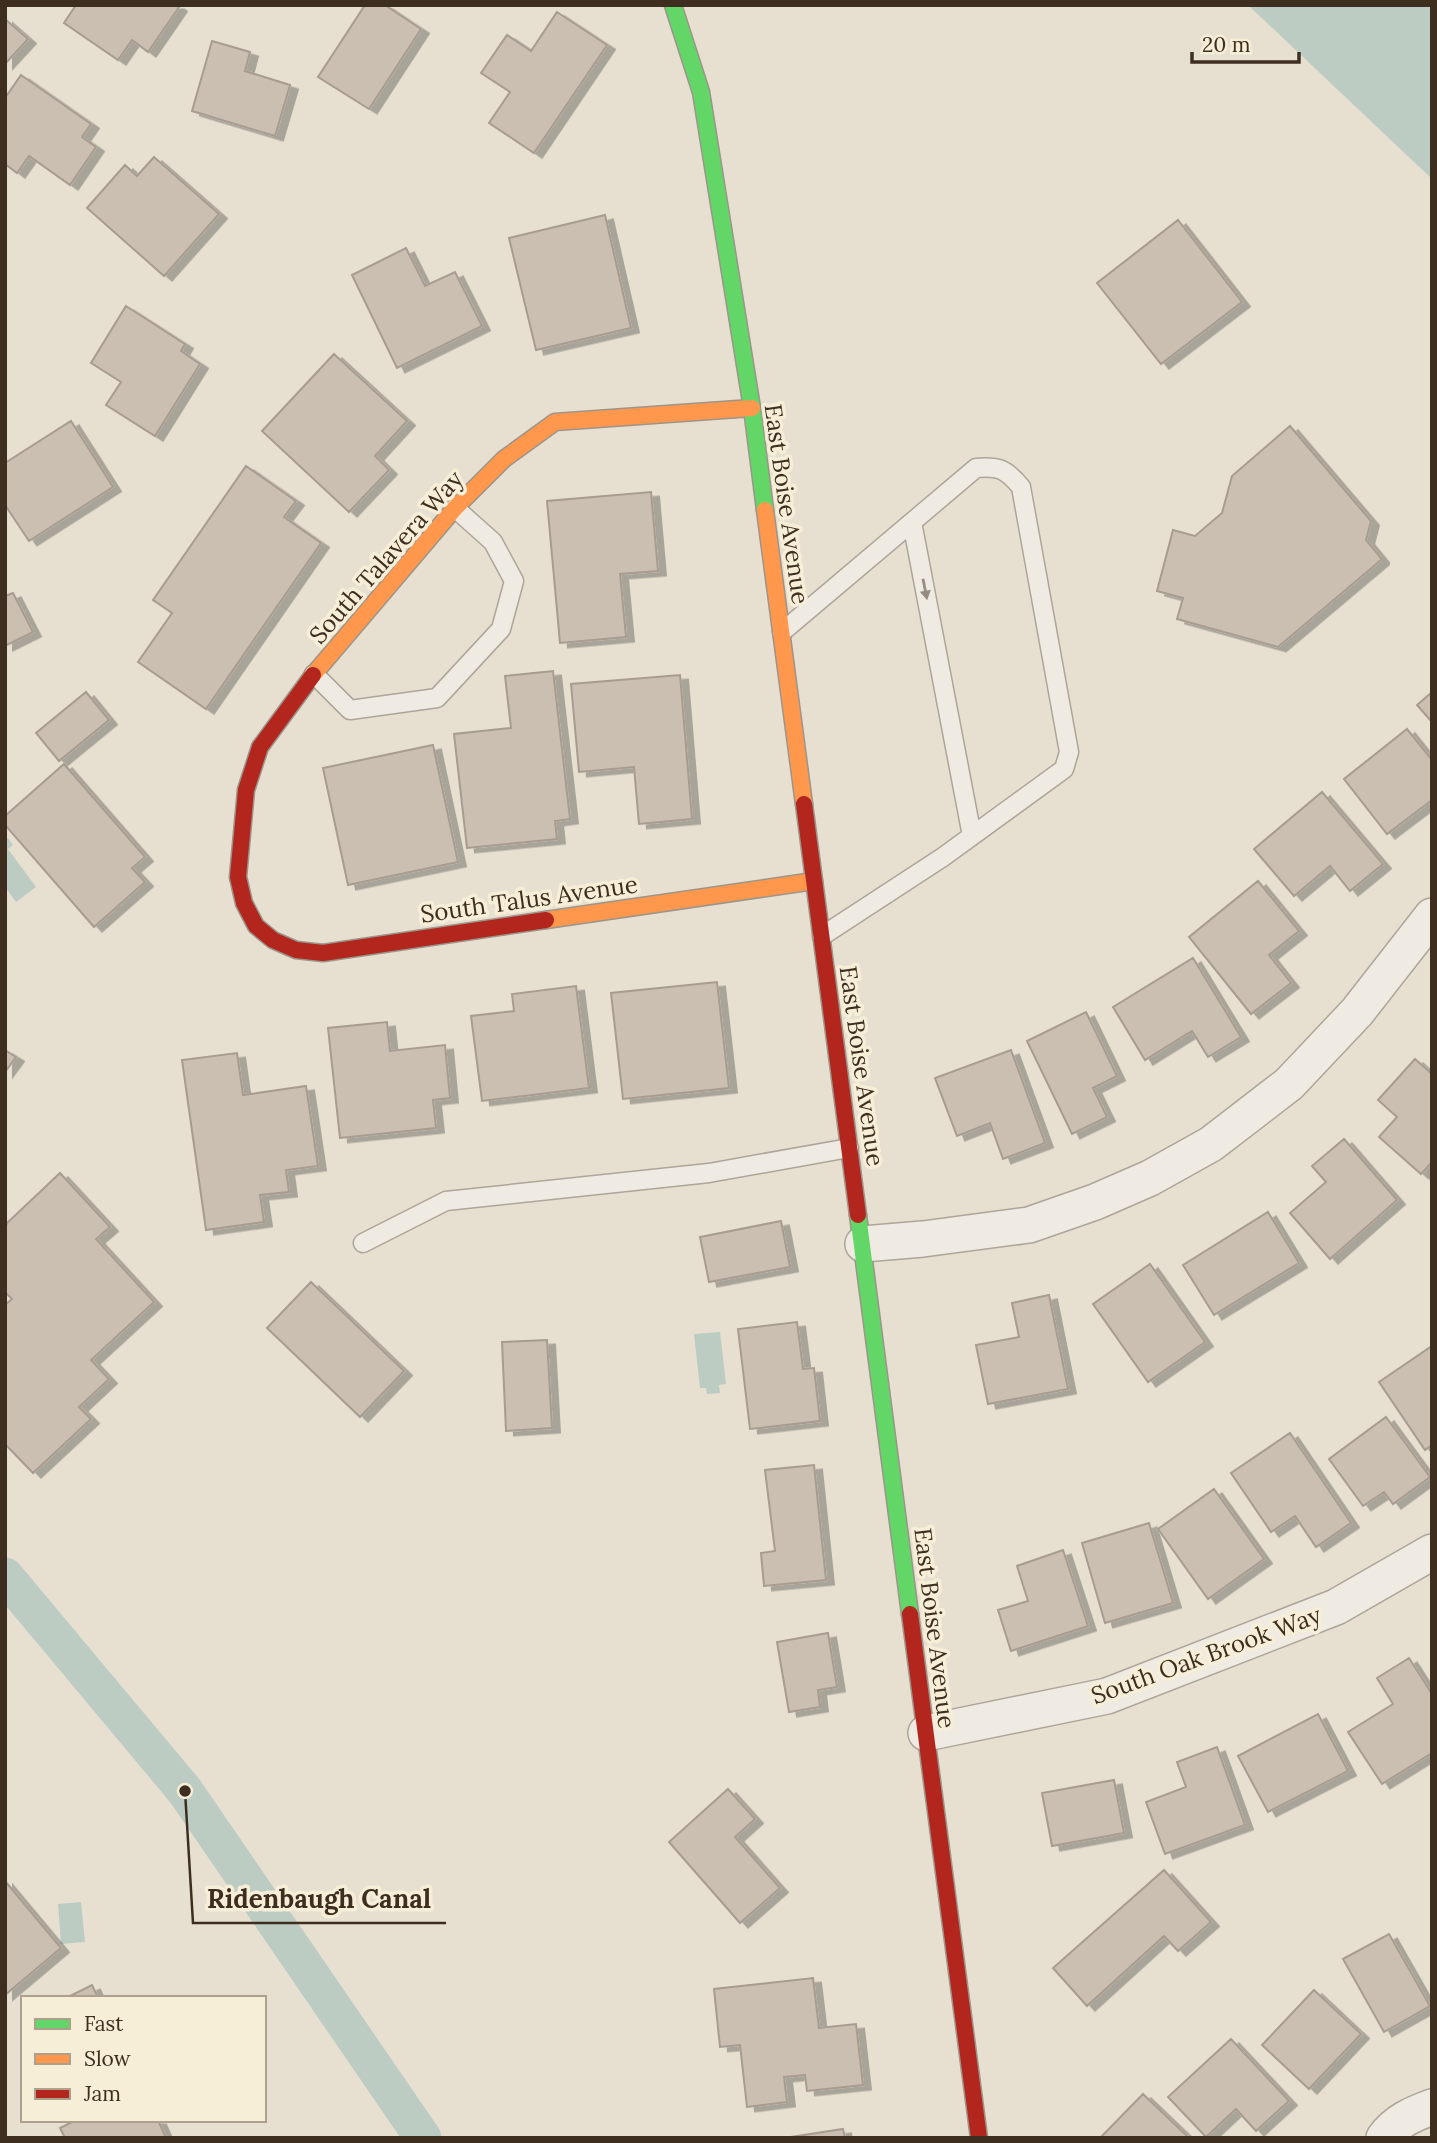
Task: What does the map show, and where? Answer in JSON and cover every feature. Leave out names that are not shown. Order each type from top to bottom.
[{"type":"street","name":"East Boise Avenue","points":[[673,5],[701,92],[752,408],[979,2138]]},
{"type":"street","name":"South Talavera Way","points":[[256,926],[244,903],[239,877],[246,790],[260,747],[314,674],[455,508],[503,459],[555,422],[752,408]]},
{"type":"street","name":"South Talus Avenue","points":[[256,926],[273,940],[296,950],[323,953],[814,881]]},
{"type":"street","points":[[863,1244],[1028,1225],[1094,1202],[1150,1178],[1211,1144],[1289,1084],[1357,1012],[1432,916]]},
{"type":"street","name":"South Oak Brook Way","points":[[926,1733],[1107,1696],[1336,1607],[1432,1552]]},
{"type":"street","points":[[1384,2138],[1390,2130],[1411,2115],[1432,2107]]},
{"type":"lane","points":[[781,632],[976,468],[994,466],[1010,474],[1021,487],[1069,752],[1064,769],[972,836],[822,936]]},
{"type":"lane","points":[[314,674],[350,710],[437,698],[501,629],[514,582],[492,542],[455,508]]},
{"type":"lane","points":[[912,522],[972,836]]},
{"type":"lane","points":[[363,1243],[446,1201],[709,1173],[849,1148]]},
{"type":"shaded area","points":[[1248,5],[1432,5],[1432,179]]},
{"type":"shaded area","points":[[8,838],[13,845],[8,849],[36,887],[16,902],[5,887],[5,841]]},
{"type":"shaded area","points":[[720,1332],[726,1384],[719,1385],[720,1393],[707,1394],[706,1388],[700,1388],[694,1334]]},
{"type":"shaded area","points":[[81,1902],[85,1942],[61,1944],[58,1904]]},
{"type":"building","points":[[76,5],[179,7],[148,52],[132,40],[118,60],[64,23]]},
{"type":"building","points":[[365,5],[385,5],[421,29],[369,109],[318,77]]},
{"type":"building","points":[[557,12],[607,45],[534,153],[489,123],[510,92],[481,73],[507,35],[531,51]]},
{"type":"building","points":[[5,19],[28,39],[5,64]]},
{"type":"building","points":[[212,41],[250,52],[245,71],[290,85],[275,136],[192,111]]},
{"type":"building","points":[[21,75],[91,124],[82,137],[96,147],[70,185],[29,156],[17,173],[5,164],[5,98]]},
{"type":"building","points":[[154,157],[219,214],[164,276],[87,208],[125,165],[137,176]]},
{"type":"building","points":[[605,215],[631,328],[536,350],[509,238]]},
{"type":"building","points":[[1178,220],[1242,302],[1161,364],[1097,283]]},
{"type":"building","points":[[406,248],[425,286],[455,272],[482,326],[397,368],[352,275]]},
{"type":"building","points":[[126,306],[185,344],[181,351],[200,364],[155,436],[106,405],[121,382],[91,363]]},
{"type":"building","points":[[334,354],[407,421],[375,456],[389,470],[349,512],[262,431]]},
{"type":"building","points":[[71,421],[113,487],[29,541],[5,505],[5,463]]},
{"type":"building","points":[[1290,426],[1371,521],[1366,540],[1381,560],[1278,647],[1177,619],[1183,598],[1157,591],[1173,530],[1195,536],[1222,513],[1232,476]]},
{"type":"building","points":[[246,466],[296,501],[284,517],[321,543],[206,709],[138,662],[172,613],[153,600]]},
{"type":"building","points":[[651,492],[658,571],[620,574],[626,637],[560,643],[547,501]]},
{"type":"building","points":[[13,593],[33,632],[5,646],[5,596]]},
{"type":"building","points":[[553,671],[570,819],[555,821],[557,839],[467,848],[454,734],[511,728],[505,676]]},
{"type":"building","points":[[680,675],[692,819],[639,824],[634,767],[579,772],[571,684]]},
{"type":"building","points":[[86,692],[109,720],[59,761],[36,733]]},
{"type":"building","points":[[1432,692],[1432,722],[1417,705]]},
{"type":"building","points":[[1407,729],[1432,760],[1432,800],[1387,834],[1344,779]]},
{"type":"building","points":[[433,745],[458,862],[348,885],[323,768]]},
{"type":"building","points":[[64,764],[145,857],[132,868],[145,882],[94,927],[5,825],[5,816]]},
{"type":"building","points":[[1322,792],[1383,864],[1350,891],[1330,866],[1294,896],[1254,849]]},
{"type":"building","points":[[1258,881],[1299,931],[1269,955],[1291,983],[1251,1014],[1189,937]]},
{"type":"building","points":[[1193,958],[1241,1037],[1208,1057],[1192,1031],[1145,1060],[1113,1007]]},
{"type":"building","points":[[717,982],[729,1088],[623,1099],[611,993]]},
{"type":"building","points":[[576,986],[589,1088],[482,1101],[471,1016],[514,1011],[512,994]]},
{"type":"building","points":[[1086,1012],[1117,1076],[1093,1088],[1107,1117],[1072,1134],[1027,1041]]},
{"type":"building","points":[[387,1022],[390,1051],[445,1045],[450,1098],[433,1100],[436,1128],[340,1138],[328,1028]]},
{"type":"building","points":[[5,1050],[16,1057],[5,1072]]},
{"type":"building","points":[[1011,1050],[1045,1143],[1003,1159],[990,1123],[957,1136],[935,1078]]},
{"type":"building","points":[[237,1053],[243,1095],[306,1086],[318,1166],[286,1170],[289,1192],[260,1195],[264,1222],[206,1230],[182,1060]]},
{"type":"building","points":[[1415,1059],[1432,1074],[1432,1162],[1421,1174],[1379,1137],[1397,1117],[1378,1100]]},
{"type":"building","points":[[1344,1139],[1397,1200],[1330,1259],[1290,1213],[1326,1182],[1312,1166]]},
{"type":"building","points":[[60,1173],[110,1227],[96,1239],[154,1302],[91,1360],[109,1379],[79,1407],[91,1419],[33,1473],[5,1444],[5,1305],[12,1299],[5,1292],[5,1228],[7,1223]]},
{"type":"building","points":[[1268,1212],[1299,1263],[1214,1315],[1183,1265]]},
{"type":"building","points":[[781,1221],[790,1267],[709,1282],[700,1237]]},
{"type":"building","points":[[1150,1264],[1205,1342],[1148,1382],[1093,1304]]},
{"type":"building","points":[[311,1282],[404,1371],[360,1417],[267,1328]]},
{"type":"building","points":[[1049,1295],[1068,1389],[988,1404],[976,1345],[1019,1337],[1012,1303]]},
{"type":"building","points":[[797,1322],[803,1369],[814,1368],[820,1421],[750,1429],[738,1329]]},
{"type":"building","points":[[547,1340],[552,1428],[506,1431],[502,1342]]},
{"type":"building","points":[[1432,1346],[1432,1445],[1425,1450],[1379,1382]]},
{"type":"building","points":[[1386,1417],[1430,1477],[1393,1504],[1384,1492],[1363,1506],[1329,1459]]},
{"type":"building","points":[[1290,1433],[1351,1523],[1316,1547],[1295,1516],[1271,1532],[1231,1473]]},
{"type":"building","points":[[814,1465],[826,1580],[764,1586],[761,1553],[775,1551],[765,1470]]},
{"type":"building","points":[[1214,1489],[1264,1559],[1208,1599],[1158,1529]]},
{"type":"building","points":[[1149,1523],[1173,1603],[1105,1623],[1082,1543]]},
{"type":"building","points":[[1063,1550],[1088,1626],[1011,1651],[998,1610],[1028,1601],[1017,1566]]},
{"type":"building","points":[[828,1633],[837,1687],[818,1690],[820,1707],[789,1712],[777,1642]]},
{"type":"building","points":[[1409,1658],[1432,1694],[1432,1753],[1382,1784],[1348,1732],[1393,1704],[1377,1678]]},
{"type":"building","points":[[1318,1714],[1348,1771],[1268,1812],[1238,1756]]},
{"type":"building","points":[[1217,1747],[1245,1825],[1165,1854],[1146,1802],[1186,1787],[1177,1762]]},
{"type":"building","points":[[1114,1780],[1124,1833],[1052,1846],[1042,1793]]},
{"type":"building","points":[[728,1789],[755,1819],[735,1837],[780,1888],[740,1923],[669,1842]]},
{"type":"building","points":[[1164,1870],[1211,1922],[1178,1951],[1164,1936],[1087,2006],[1053,1968]]},
{"type":"building","points":[[5,1881],[61,1948],[5,1995]]},
{"type":"building","points":[[1389,1934],[1430,2006],[1384,2032],[1343,1959]]},
{"type":"building","points":[[813,1978],[819,2028],[856,2024],[863,2085],[807,2091],[805,2075],[784,2077],[787,2102],[747,2107],[740,2045],[720,2047],[714,1989]]},
{"type":"building","points":[[92,1985],[97,1996],[70,1996]]},
{"type":"building","points":[[1314,1990],[1361,2034],[1309,2089],[1262,2045]]},
{"type":"building","points":[[1231,2039],[1289,2101],[1256,2131],[1236,2109],[1206,2137],[1168,2097]]},
{"type":"building","points":[[1143,2094],[1187,2136],[1100,2138]]},
{"type":"building","points":[[72,2122],[159,2122],[166,2138],[65,2138],[60,2128]]},
{"type":"building","points":[[843,2129],[845,2138],[784,2138]]},
{"type":"waterway","points":[[5,1576],[185,1791],[423,2138]]},
{"type":"traffic: fast","points":[[673,5],[701,92],[752,408],[765,510]]},
{"type":"traffic: fast","points":[[858,1215],[910,1614]]},
{"type":"traffic: slow","points":[[313,675],[455,508],[504,459],[555,422],[752,408]]},
{"type":"traffic: slow","points":[[765,510],[804,804]]},
{"type":"traffic: slow","points":[[546,920],[814,881]]},
{"type":"traffic: jam","points":[[313,675],[260,747],[246,790],[238,877],[244,903],[256,926],[273,940],[296,950],[323,953],[546,920]]},
{"type":"traffic: jam","points":[[804,804],[858,1215]]},
{"type":"traffic: jam","points":[[910,1614],[979,2138]]},
{"type":"place","name":"Ridenbaugh Canal","points":[[185,1791]]}]
